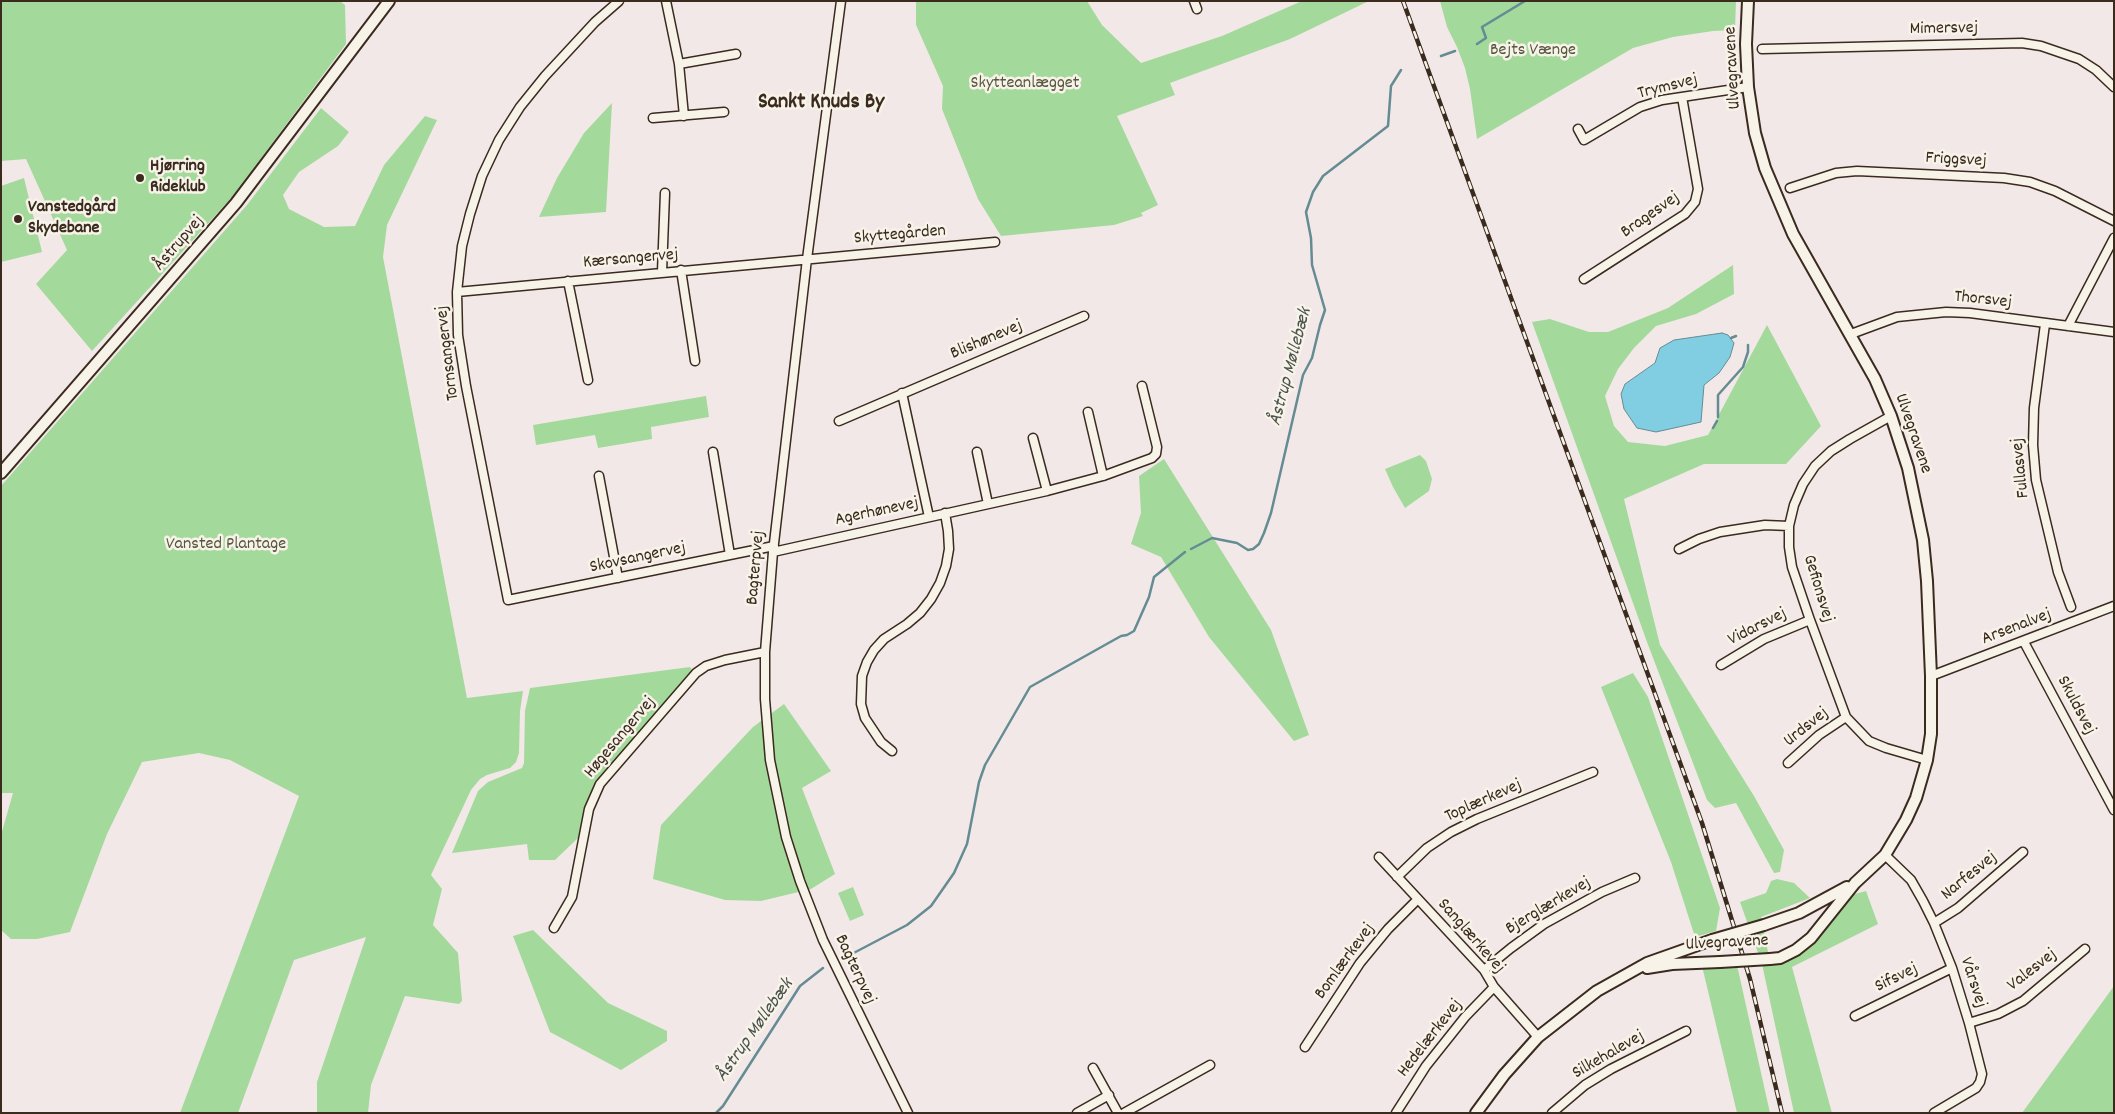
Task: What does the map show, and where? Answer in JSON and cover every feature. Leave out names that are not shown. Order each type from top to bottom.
[{"type":"street","name":"Åstrupvej","points":[[1,472],[98,364],[236,204],[389,1]]},
{"type":"street","name":"Tornsangervej","points":[[508,600],[466,386],[458,335],[457,292],[462,246],[482,176],[500,140],[520,107],[545,76],[595,22],[619,1]]},
{"type":"street","points":[[666,1],[679,64],[684,116]]},
{"type":"street","name":"Bagterpvej","points":[[841,1],[807,259],[774,549],[765,652],[765,700],[770,760],[788,846],[800,881],[823,940],[908,1113]]},
{"type":"street","name":"Ulvegravene","points":[[1629,973],[1672,964],[1780,958],[1796,950],[1810,938],[1854,883],[1885,854],[1906,820],[1916,798],[1927,760],[1931,734],[1931,676],[1927,581],[1918,512],[1908,468],[1891,416],[1875,379],[1793,234],[1772,188],[1755,133],[1748,87],[1746,37],[1748,1]]},
{"type":"street","name":"Mimersvej","points":[[1762,49],[2022,43],[2042,46],[2079,59],[2096,70],[2114,86]]},
{"type":"street","points":[[679,64],[736,54]]},
{"type":"street","name":"Trymsvej","points":[[1578,129],[1584,140],[1640,107],[1682,97],[1748,87]]},
{"type":"street","name":"Bragesvej","points":[[1584,279],[1685,214],[1695,202],[1698,189],[1682,97]]},
{"type":"street","points":[[653,118],[724,112]]},
{"type":"street","name":"Friggsvej","points":[[1790,188],[1836,173],[1857,171],[2004,178],[2030,182],[2055,191],[2114,221]]},
{"type":"street","points":[[662,272],[665,193]]},
{"type":"street","points":[[2068,326],[2114,238]]},
{"type":"street","name":"Skyttegården","points":[[807,259],[995,242]]},
{"type":"street","name":"Kærsangervej","points":[[457,292],[807,259]]},
{"type":"street","points":[[681,270],[695,361]]},
{"type":"street","points":[[568,281],[588,380]]},
{"type":"street","name":"Thorsvej","points":[[1851,334],[1897,317],[1946,312],[1970,313],[2114,332]]},
{"type":"street","name":"Blishønevej","points":[[839,421],[1084,316]]},
{"type":"street","name":"Fullasvej","points":[[2045,324],[2034,408],[2033,445],[2036,480],[2056,564],[2071,606]]},
{"type":"street","name":"Agerhønevej","points":[[774,549],[1047,491],[1103,476],[1152,458],[1156,454],[1156,447],[1142,386]]},
{"type":"street","points":[[902,393],[929,517]]},
{"type":"street","points":[[1088,412],[1103,476]]},
{"type":"street","name":"Gefionsvej","points":[[1891,416],[1843,443],[1815,466],[1794,505],[1789,526],[1789,547],[1792,567],[1846,717],[1869,741],[1927,760]]},
{"type":"street","points":[[1033,438],[1047,491]]},
{"type":"street","points":[[713,452],[730,555]]},
{"type":"street","points":[[977,452],[988,504]]},
{"type":"street","points":[[600,476],[618,578]]},
{"type":"street","points":[[892,750],[872,730],[866,718],[861,697],[862,676],[874,650],[884,639],[920,613],[940,583],[949,549],[945,514]]},
{"type":"street","points":[[1679,549],[1699,539],[1720,532],[1765,525],[1789,526]]},
{"type":"street","name":"Skovsangervej","points":[[508,600],[730,555],[774,549]]},
{"type":"street","name":"Arsenalvej","points":[[1931,676],[2114,606]]},
{"type":"street","name":"Vidarsvej","points":[[1722,664],[1764,639],[1810,620]]},
{"type":"street","name":"Skuldsvej","points":[[2024,642],[2114,810]]},
{"type":"street","name":"Høgesangervej","points":[[554,928],[572,897],[589,809],[600,784],[696,673],[706,666],[725,660],[765,652]]},
{"type":"street","name":"Urdsvej","points":[[1788,763],[1819,735],[1846,717]]},
{"type":"street","name":"Toplærkevej","points":[[1398,877],[1427,848],[1450,832],[1477,819],[1593,772]]},
{"type":"street","name":"Narfesvej","points":[[1934,923],[1965,902],[2023,852]]},
{"type":"street","name":"Vårsvej","points":[[1885,854],[1911,880],[1934,923],[1952,968],[1982,1074],[1976,1088],[1934,1113]]},
{"type":"street","name":"Sanglærkevej","points":[[1379,856],[1484,970],[1494,987],[1538,1036]]},
{"type":"street","name":"Bjerglærkevej","points":[[1484,970],[1544,924],[1602,892],[1635,878]]},
{"type":"street","name":"Ulvegravene","points":[[1476,1113],[1504,1075],[1538,1036],[1597,991],[1647,963],[1712,940],[1799,913],[1854,883]]},
{"type":"street","name":"Bomlærkevej","points":[[1305,1047],[1360,963],[1388,929],[1418,900]]},
{"type":"street","name":"Valesvej","points":[[1969,1023],[1998,1014],[2023,1001],[2084,949]]},
{"type":"street","name":"Sifsvej","points":[[1855,1016],[1952,968]]},
{"type":"street","name":"Hedelærkevej","points":[[1396,1113],[1426,1066],[1464,1017],[1494,987]]},
{"type":"street","name":"Silkehalevej","points":[[1552,1113],[1586,1085],[1610,1069],[1686,1030]]},
{"type":"street","points":[[1124,1113],[1210,1065]]},
{"type":"street","points":[[1093,1068],[1118,1113]]},
{"type":"street","points":[[1077,1113],[1109,1095]]},
{"type":"green space","name":"Hjørring Rideklub","points":[[1,1],[340,1],[345,5],[346,44],[233,196],[92,351],[36,284],[67,250],[26,159],[1,161]]},
{"type":"green space","name":"Skytteanlægget","points":[[916,1],[1087,1],[1102,25],[1141,63],[1222,36],[1302,1],[1369,1],[1290,39],[1170,83],[1175,95],[1117,116],[1158,205],[1141,213],[1143,216],[1114,225],[1001,236],[978,199],[942,109],[943,86],[916,25]]},
{"type":"green space","name":"Bejts Vænge","points":[[1440,1],[1736,1],[1735,30],[1673,37],[1633,48],[1477,139],[1465,68],[1447,27]]},
{"type":"green space","points":[[612,103],[606,212],[539,217],[557,178],[584,133]]},
{"type":"green space","name":"Vansted Plantage","points":[[321,108],[349,132],[338,146],[299,172],[283,195],[289,209],[324,227],[355,226],[384,165],[425,116],[437,120],[387,225],[383,257],[467,698],[523,691],[520,711],[519,753],[516,762],[510,768],[487,775],[480,779],[471,790],[431,875],[442,889],[433,925],[458,953],[462,1001],[459,1004],[405,996],[371,1085],[368,1113],[317,1113],[317,1082],[366,937],[294,960],[238,1113],[180,1113],[299,796],[230,760],[199,753],[142,762],[107,834],[70,932],[37,939],[11,939],[1,930],[1,835],[13,793],[1,793],[1,486],[247,205]]},
{"type":"green space","name":"Vanstedgård Skydebane","points":[[24,178],[42,252],[1,262],[1,186]]},
{"type":"green space","points":[[1733,265],[1734,294],[1696,314],[1656,326],[1634,348],[1618,369],[1605,396],[1614,426],[1628,442],[1665,446],[1708,435],[1767,325],[1821,426],[1786,464],[1704,464],[1624,499],[1660,645],[1754,796],[1784,850],[1780,872],[1774,873],[1736,803],[1715,808],[1707,800],[1647,642],[1532,322],[1550,319],[1589,332],[1608,332],[1668,308]]},
{"type":"green space","points":[[706,396],[709,417],[651,427],[652,439],[598,448],[595,435],[536,445],[533,425]]},
{"type":"green space","points":[[1420,455],[1426,461],[1432,479],[1429,491],[1405,508],[1385,469]]},
{"type":"green space","points":[[1164,459],[1271,630],[1309,735],[1294,741],[1209,637],[1161,557],[1131,544],[1141,513],[1139,476]]},
{"type":"green space","points":[[690,667],[694,672],[598,779],[587,801],[578,838],[555,860],[529,860],[527,844],[452,853],[478,791],[488,782],[522,768],[524,763],[525,711],[530,688]]},
{"type":"green space","points":[[1633,673],[1648,697],[1720,908],[1716,931],[1695,937],[1671,862],[1601,687]]},
{"type":"green space","points":[[784,704],[831,771],[802,788],[835,874],[811,889],[761,901],[725,900],[653,879],[661,825],[753,727]]},
{"type":"green space","points":[[1777,879],[1794,883],[1810,898],[1761,917],[1770,962],[1786,960],[1848,896],[1866,891],[1878,924],[1792,967],[1832,1113],[1794,1113],[1762,964],[1740,902],[1766,893],[1771,881]]},
{"type":"green space","points":[[853,887],[864,915],[850,921],[838,893]]},
{"type":"green space","points":[[533,930],[608,1003],[667,1031],[667,1041],[621,1070],[550,1032],[513,936]]},
{"type":"green space","points":[[1737,965],[1770,1113],[1737,1113],[1702,966]]},
{"type":"green space","points":[[2114,986],[2114,1113],[2022,1113]]},
{"type":"water","points":[[1722,333],[1728,335],[1734,343],[1730,357],[1719,373],[1704,385],[1701,422],[1656,432],[1637,428],[1624,409],[1621,394],[1625,384],[1655,363],[1660,348],[1674,340]]},
{"type":"waterway","name":"Åstrup Møllebæk","points":[[1477,44],[1486,38],[1482,27],[1525,1]]},
{"type":"waterway","name":"Åstrup Møllebæk","points":[[1441,56],[1455,51]]},
{"type":"waterway","name":"Åstrup Møllebæk","points":[[1191,549],[1212,538],[1237,543],[1248,550],[1253,549],[1259,544],[1264,533],[1271,513],[1303,375],[1312,358],[1325,310],[1312,265],[1311,238],[1306,212],[1313,192],[1323,176],[1388,126],[1391,86],[1401,70]]},
{"type":"waterway","points":[[1731,338],[1736,336]]},
{"type":"waterway","points":[[1718,417],[1718,395],[1743,367],[1748,352],[1748,345]]},
{"type":"waterway","points":[[1713,428],[1717,421]]},
{"type":"waterway","name":"Åstrup Møllebæk","points":[[846,957],[907,925],[931,906],[954,873],[967,844],[979,782],[985,765],[1030,687],[1121,636],[1134,631],[1149,597],[1154,577],[1185,552]]},
{"type":"waterway","name":"Åstrup Møllebæk","points":[[716,1113],[723,1106],[800,986],[823,968]]},
{"type":"railway","points":[[1403,1],[1702,823],[1750,979],[1782,1113]]},
{"type":"place","name":"Hjørring Rideklub","points":[[140,178]]},
{"type":"place","name":"Vanstedgård Skydebane","points":[[18,219]]},
{"type":"district","name":"Sankt Knuds By","points":[[821,104]]}]
